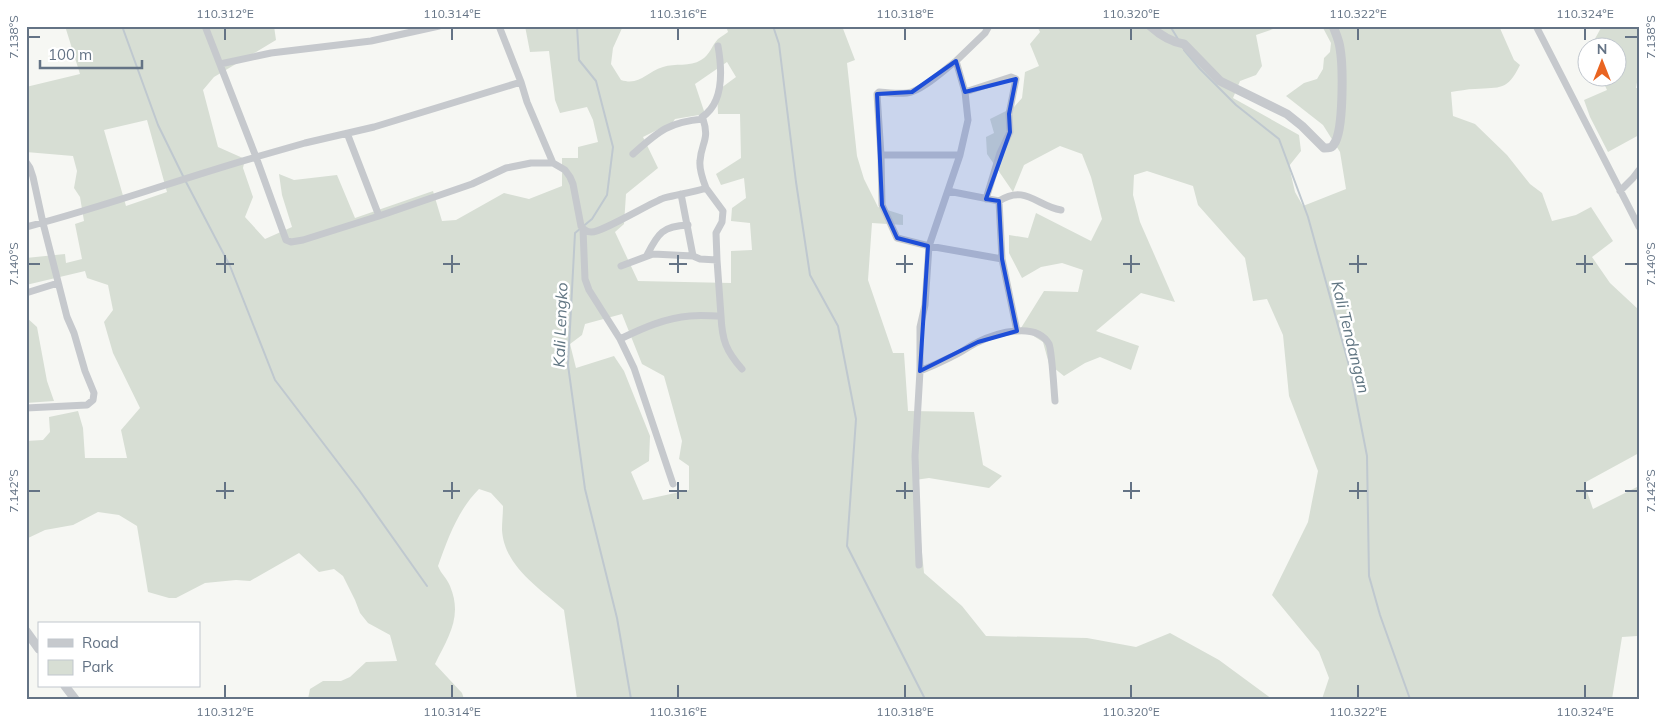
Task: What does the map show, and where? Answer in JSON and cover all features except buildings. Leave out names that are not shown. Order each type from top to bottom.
[{"type":"street","points":[[205,26],[287,241],[303,240],[379,216],[472,184],[506,168],[531,163],[553,163],[564,170],[570,176],[582,228],[585,279],[589,290],[620,338],[634,368],[673,484]]},
{"type":"street","points":[[220,64],[270,53],[371,41],[439,26]]},
{"type":"street","points":[[499,26],[527,102],[553,163]]},
{"type":"street","points":[[989,26],[985,33],[956,61],[927,83],[912,92],[878,93],[882,203],[894,235],[899,238],[929,246],[1002,259]]},
{"type":"street","points":[[1150,26],[1164,37],[1181,44],[1220,80],[1287,114],[1324,148],[1332,146],[1337,139],[1341,112],[1342,66],[1340,48],[1333,26]]},
{"type":"street","points":[[1536,26],[1639,226]]},
{"type":"street","points":[[718,46],[719,87],[716,100],[710,110],[702,117],[706,137],[699,163],[706,188],[723,211],[722,222],[716,233],[722,329],[725,345],[731,357],[742,369]]},
{"type":"street","points":[[919,565],[915,456],[920,371],[920,327],[925,305],[929,246],[960,155],[968,120],[965,92],[956,61]]},
{"type":"street","points":[[965,92],[1011,77],[1016,79],[1008,114],[1010,132],[1000,153],[986,199]]},
{"type":"street","points":[[26,227],[80,213],[169,185],[200,173],[374,127],[521,82]]},
{"type":"street","points":[[633,154],[651,137],[663,129],[676,124],[703,119]]},
{"type":"street","points":[[347,133],[379,216]]},
{"type":"street","points":[[881,155],[960,155]]},
{"type":"street","points":[[26,162],[33,177],[67,317],[94,393],[93,400],[86,405],[26,408]]},
{"type":"street","points":[[1620,191],[1639,170]]},
{"type":"street","points":[[582,228],[589,232],[601,230],[654,202],[706,188]]},
{"type":"street","points":[[948,191],[999,201],[1011,195],[1022,194],[1032,197],[1050,208],[1061,210]]},
{"type":"street","points":[[681,194],[693,256]]},
{"type":"street","points":[[999,201],[1002,259],[1017,331]]},
{"type":"street","points":[[647,255],[662,231],[671,227],[688,225]]},
{"type":"street","points":[[621,266],[647,255],[693,256],[700,259],[718,260]]},
{"type":"street","points":[[26,293],[58,283]]},
{"type":"street","points":[[620,338],[651,325],[672,319],[692,316],[721,316]]},
{"type":"street","points":[[920,371],[951,358],[978,342],[995,335],[1026,331],[1044,338],[1050,346],[1055,402]]},
{"type":"street","points":[[26,631],[38,648]]},
{"type":"street","points":[[66,688],[74,699]]},
{"type":"highlighted area","points":[[956,61],[965,92],[1016,79],[1009,114],[1010,132],[986,199],[999,201],[1002,259],[1017,331],[978,342],[920,371],[928,246],[897,238],[882,205],[877,94],[912,92]]},
{"type":"green space","points":[[65,26],[274,26],[276,40],[214,77],[203,90],[218,147],[245,159],[243,168],[253,197],[245,217],[265,239],[292,227],[282,195],[279,174],[294,180],[337,175],[355,218],[433,191],[442,221],[456,220],[504,193],[529,199],[562,186],[562,158],[578,158],[578,147],[598,142],[593,120],[587,107],[560,113],[555,100],[549,51],[530,52],[525,26],[623,26],[613,48],[611,64],[621,80],[633,81],[663,67],[701,60],[707,55],[718,39],[728,32],[726,26],[842,26],[855,60],[847,63],[857,156],[864,179],[878,207],[903,215],[903,225],[872,223],[868,280],[893,353],[904,353],[908,411],[974,412],[983,465],[1002,476],[989,488],[929,478],[915,480],[924,573],[962,606],[986,636],[1087,638],[1136,647],[1170,633],[1219,660],[1272,699],[577,699],[564,610],[534,585],[516,565],[504,543],[502,530],[503,506],[491,493],[479,489],[459,515],[438,566],[450,586],[455,607],[449,636],[435,664],[462,693],[464,699],[355,699],[354,697],[348,699],[308,699],[310,689],[323,681],[341,681],[350,677],[366,662],[397,661],[390,635],[368,623],[360,613],[343,576],[334,569],[319,572],[299,553],[250,581],[236,580],[205,583],[176,598],[169,598],[148,592],[137,526],[119,515],[98,512],[73,525],[45,530],[26,539],[26,441],[43,440],[50,432],[49,417],[78,411],[83,428],[85,458],[127,458],[121,430],[140,408],[113,353],[104,322],[113,310],[108,285],[87,278],[85,271],[26,285],[26,258],[65,254],[66,263],[82,259],[75,224],[84,221],[80,197],[74,188],[77,171],[73,156],[26,152],[26,87],[80,74]],"holes":[[[727,62],[736,77],[717,91],[718,114],[740,114],[741,158],[716,174],[721,185],[744,178],[746,198],[732,208],[731,221],[750,223],[752,250],[731,251],[731,283],[638,281],[615,232],[624,224],[626,194],[658,168],[643,137],[673,122],[675,119],[705,114],[695,84]],[[147,120],[167,192],[126,206],[104,130]],[[622,314],[642,364],[664,376],[682,441],[679,459],[689,466],[689,490],[643,500],[631,472],[649,461],[650,436],[624,371],[614,356],[576,368],[570,344],[582,335],[585,324]]]},
{"type":"green space","points":[[1037,26],[1290,26],[1288,28],[1276,28],[1256,35],[1262,66],[1256,75],[1240,81],[1233,98],[1299,135],[1301,151],[1289,166],[1295,192],[1303,206],[1346,189],[1340,152],[1323,125],[1286,96],[1304,83],[1317,79],[1323,69],[1324,58],[1330,52],[1331,43],[1322,26],[1499,26],[1514,60],[1520,65],[1511,79],[1502,86],[1451,92],[1453,116],[1475,124],[1507,155],[1530,184],[1542,193],[1552,221],[1576,215],[1591,207],[1613,241],[1592,257],[1610,283],[1639,310],[1639,453],[1584,483],[1593,509],[1637,487],[1639,491],[1639,633],[1637,636],[1622,637],[1612,699],[1322,699],[1329,678],[1319,652],[1272,595],[1308,522],[1318,471],[1289,396],[1283,335],[1267,299],[1253,301],[1245,258],[1198,205],[1193,186],[1147,171],[1134,175],[1133,195],[1140,222],[1175,302],[1141,293],[1096,331],[1139,346],[1131,370],[1100,357],[1085,363],[1064,376],[1049,364],[1043,342],[1021,328],[1044,291],[1078,292],[1083,270],[1062,263],[1041,267],[1022,278],[1009,253],[1009,235],[1028,238],[1036,213],[1091,241],[1102,219],[1091,177],[1082,154],[1060,146],[1024,165],[1013,192],[987,154],[986,137],[994,133],[990,119],[1014,107],[1022,98],[1025,72],[1039,66],[1030,44],[1040,32]]},
{"type":"green space","points":[[1602,26],[1639,26],[1639,71],[1636,88],[1639,88],[1639,135],[1608,152],[1590,117],[1584,100],[1607,90],[1606,88],[1628,88],[1628,38],[1595,38]]},
{"type":"green space","points":[[26,317],[37,327],[47,381],[54,401],[26,403]]},
{"type":"waterway","points":[[122,26],[158,125],[183,176]]},
{"type":"waterway","name":"Kali Lengko","points":[[577,26],[579,60],[596,81],[613,147],[607,195],[592,219],[575,233],[568,365],[585,489],[617,618],[631,699]]},
{"type":"waterway","points":[[773,26],[779,44],[796,182],[810,275],[838,326],[856,419],[847,546],[925,699]]},
{"type":"waterway","name":"Kali Tendangan","points":[[1170,26],[1178,39]]},
{"type":"waterway","name":"Kali Tendangan","points":[[1184,50],[1236,105],[1279,139],[1308,217],[1350,369],[1367,456],[1369,576],[1380,615],[1410,699]]},
{"type":"waterway","points":[[185,180],[230,266],[275,380],[359,490],[427,586]]}]
